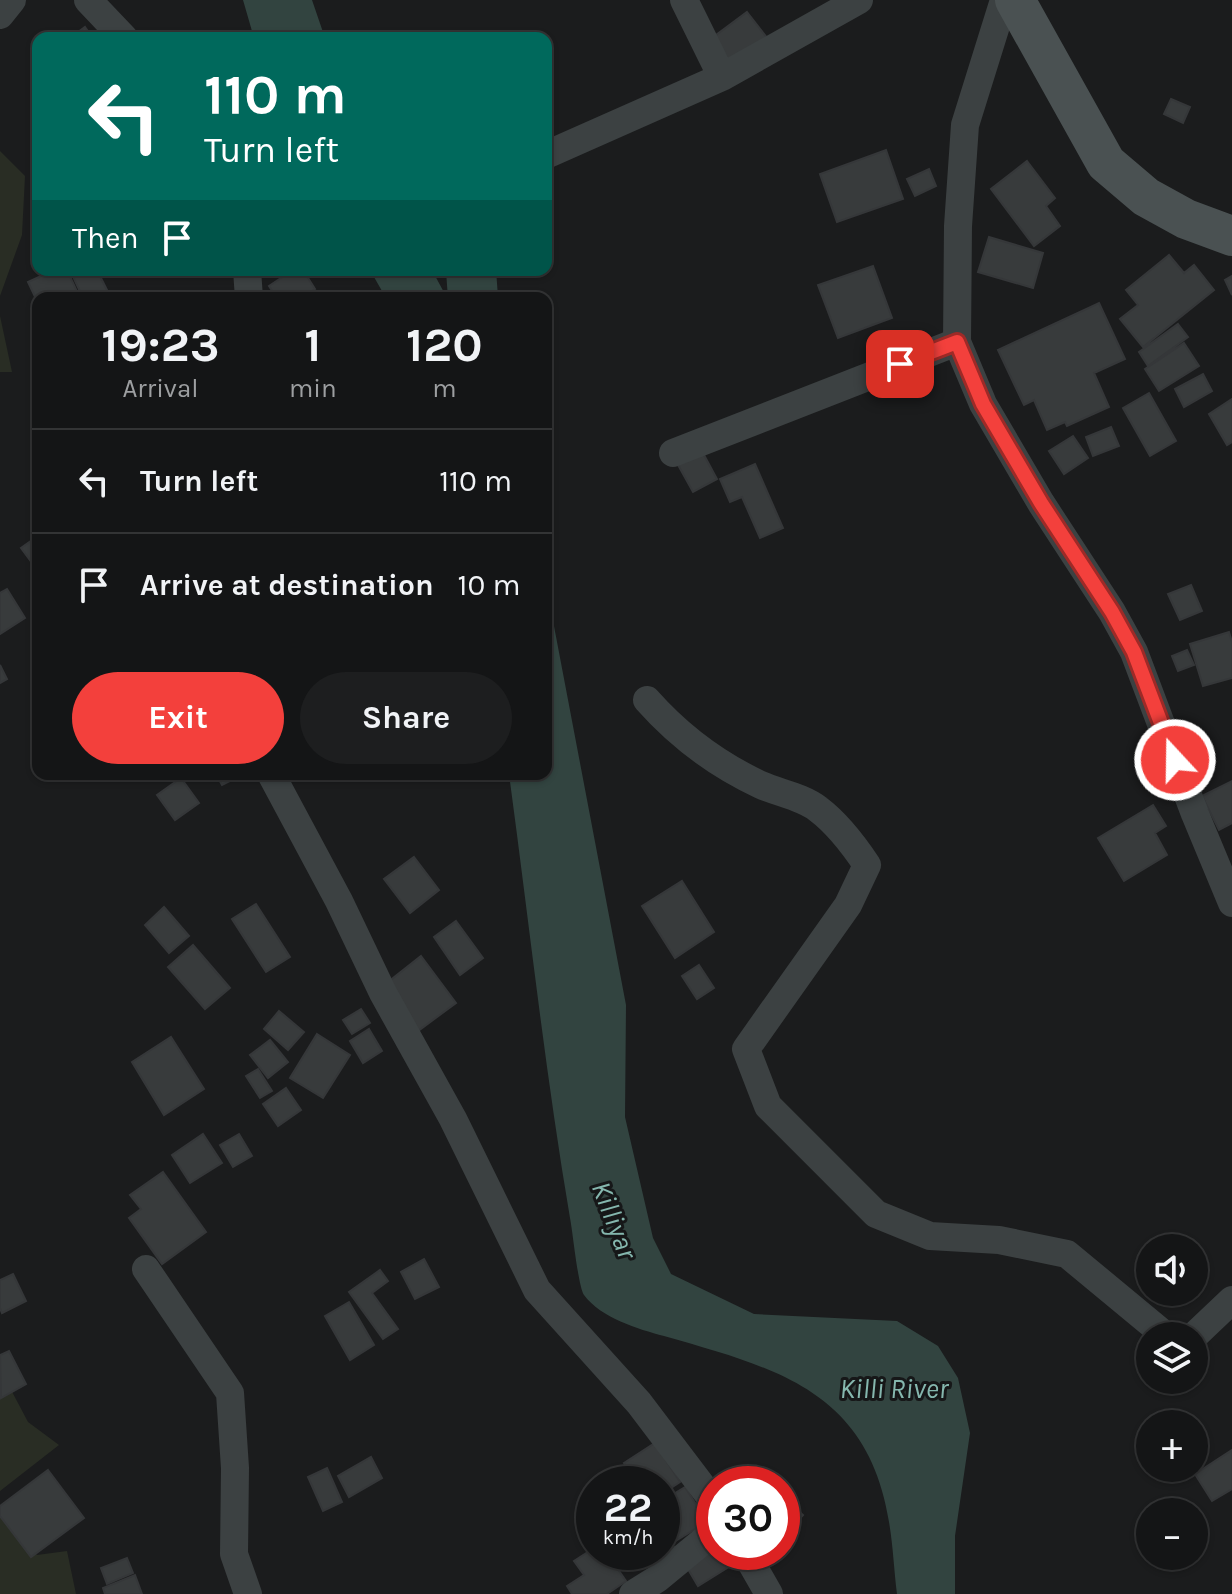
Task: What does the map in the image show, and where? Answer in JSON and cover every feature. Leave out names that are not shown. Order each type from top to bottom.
[{"type":"main road","points":[[1015,0],[1106,163],[1146,197],[1186,219],[1232,236]]},
{"type":"street","points":[[0,15],[12,0]]},
{"type":"street","points":[[88,0],[118,32]]},
{"type":"street","points":[[684,0],[722,77]]},
{"type":"street","points":[[552,152],[722,77],[859,0]]},
{"type":"street","points":[[1004,0],[965,125],[958,226],[957,342],[983,404],[1134,652],[1232,903]]},
{"type":"street","points":[[673,453],[957,342]]},
{"type":"street","points":[[647,700],[669,725],[721,762],[760,784],[816,806],[848,837],[867,865],[848,905],[746,1049],[768,1106],[876,1214],[930,1236],[999,1240],[1067,1254],[1149,1322]]},
{"type":"street","points":[[274,780],[339,901],[383,993],[453,1119],[537,1290],[639,1403],[696,1478]]},
{"type":"street","points":[[146,1269],[230,1393],[235,1468],[234,1554],[248,1594]]},
{"type":"street","points":[[1208,1323],[1232,1300]]},
{"type":"street","points":[[633,1594],[696,1547]]},
{"type":"street","points":[[755,1570],[769,1594]]},
{"type":"shaded area","points":[[0,151],[25,176],[22,235],[0,296]]},
{"type":"shaded area","points":[[0,316],[12,372],[0,372]]},
{"type":"shaded area","points":[[9,1386],[28,1422],[59,1445],[0,1491],[0,1392]]},
{"type":"shaded area","points":[[0,1506],[37,1555],[67,1551],[76,1594],[0,1594]]},
{"type":"water","points":[[243,0],[312,0],[323,32],[252,32]]},
{"type":"water","points":[[373,276],[435,276],[444,292],[383,292]]},
{"type":"water","name":"Killi River","points":[[552,616],[626,1005],[625,1117],[653,1238],[671,1274],[754,1314],[897,1321],[938,1346],[958,1378],[970,1433],[955,1536],[955,1594],[897,1594],[889,1522],[878,1477],[861,1442],[838,1414],[810,1392],[778,1374],[621,1322],[600,1310],[584,1295],[553,1107],[510,780],[552,780]]},
{"type":"building","points":[[747,12],[768,39],[733,65],[712,38]]},
{"type":"building","points":[[1171,99],[1190,107],[1183,123],[1164,114]]},
{"type":"building","points":[[886,150],[903,199],[837,222],[820,174]]},
{"type":"building","points":[[1027,161],[1055,198],[1046,206],[1060,226],[1034,246],[991,189]]},
{"type":"building","points":[[929,169],[936,186],[915,196],[907,179]]},
{"type":"building","points":[[989,237],[1043,253],[1033,288],[978,272]]},
{"type":"building","points":[[1169,255],[1184,273],[1194,265],[1214,290],[1143,347],[1120,319],[1138,305],[1126,290]]},
{"type":"building","points":[[873,266],[892,318],[838,338],[818,285]]},
{"type":"building","points":[[41,276],[70,276],[77,292],[33,292],[28,282]]},
{"type":"building","points":[[73,276],[100,276],[108,292],[80,292]]},
{"type":"building","points":[[284,276],[307,276],[315,289],[311,292],[273,292],[269,286]]},
{"type":"building","points":[[1232,276],[1232,295],[1225,280]]},
{"type":"building","points":[[1099,303],[1125,359],[1094,373],[1109,407],[1067,426],[1065,422],[1047,430],[1034,400],[1024,405],[998,350]]},
{"type":"building","points":[[1178,324],[1188,337],[1148,366],[1139,352]]},
{"type":"building","points":[[1184,343],[1199,366],[1159,391],[1145,369]]},
{"type":"building","points":[[1203,374],[1212,391],[1184,407],[1175,389]]},
{"type":"building","points":[[1149,393],[1176,441],[1150,456],[1123,408]]},
{"type":"building","points":[[1232,399],[1232,442],[1227,445],[1209,414]]},
{"type":"building","points":[[1111,427],[1119,446],[1093,456],[1086,437]]},
{"type":"building","points":[[1073,436],[1088,458],[1064,474],[1049,451]]},
{"type":"building","points":[[696,440],[717,479],[693,492],[672,454]]},
{"type":"building","points":[[755,464],[783,528],[760,538],[742,497],[730,502],[720,479]]},
{"type":"building","points":[[32,540],[32,563],[21,548]]},
{"type":"building","points":[[1191,585],[1202,611],[1180,620],[1168,594]]},
{"type":"building","points":[[7,589],[25,618],[0,634],[0,593]]},
{"type":"building","points":[[1229,632],[1232,678],[1203,686],[1190,644]]},
{"type":"building","points":[[1187,650],[1194,665],[1178,671],[1172,656]]},
{"type":"building","points":[[0,665],[7,679],[0,683]]},
{"type":"building","points":[[182,780],[199,803],[175,820],[157,795]]},
{"type":"building","points":[[1232,781],[1232,823],[1219,830],[1202,796]]},
{"type":"building","points":[[1153,805],[1166,826],[1155,833],[1167,855],[1124,881],[1098,838]]},
{"type":"building","points":[[414,857],[439,890],[410,913],[384,879]]},
{"type":"building","points":[[682,881],[714,932],[675,958],[642,906]]},
{"type":"building","points":[[256,904],[290,957],[266,972],[232,919]]},
{"type":"building","points":[[164,907],[189,936],[169,953],[145,925]]},
{"type":"building","points":[[456,921],[483,958],[460,975],[434,937]]},
{"type":"building","points":[[193,945],[230,988],[205,1009],[168,967]]},
{"type":"building","points":[[421,956],[456,1003],[418,1031],[383,986]]},
{"type":"building","points":[[699,965],[714,988],[697,999],[682,976]]},
{"type":"building","points":[[361,1009],[370,1023],[352,1034],[343,1020]]},
{"type":"building","points":[[279,1011],[304,1032],[288,1050],[264,1029]]},
{"type":"building","points":[[369,1029],[382,1051],[363,1063],[350,1041]]},
{"type":"building","points":[[317,1034],[350,1055],[323,1098],[290,1078]]},
{"type":"building","points":[[171,1037],[204,1089],[164,1115],[132,1062]]},
{"type":"building","points":[[270,1040],[288,1062],[268,1078],[250,1055]]},
{"type":"building","points":[[258,1069],[272,1091],[260,1098],[246,1076]]},
{"type":"building","points":[[286,1088],[301,1110],[278,1126],[263,1104]]},
{"type":"building","points":[[203,1134],[222,1163],[190,1183],[172,1155]]},
{"type":"building","points":[[239,1134],[252,1156],[233,1167],[220,1145]]},
{"type":"building","points":[[163,1172],[206,1232],[162,1264],[129,1218],[141,1209],[130,1195]]},
{"type":"building","points":[[424,1259],[439,1287],[415,1299],[401,1272]]},
{"type":"building","points":[[380,1270],[388,1281],[372,1293],[398,1329],[383,1339],[349,1292]]},
{"type":"building","points":[[13,1274],[26,1301],[2,1313],[0,1280]]},
{"type":"building","points":[[349,1302],[374,1345],[350,1360],[325,1316]]},
{"type":"building","points":[[9,1351],[26,1384],[1,1398],[0,1355]]},
{"type":"building","points":[[655,1443],[670,1466],[626,1466],[624,1463]]},
{"type":"building","points":[[1232,1450],[1232,1489],[1212,1501],[1200,1482],[1208,1482],[1208,1466]]},
{"type":"building","points":[[371,1457],[382,1478],[349,1497],[338,1476]]},
{"type":"building","points":[[327,1468],[342,1502],[323,1511],[308,1477]]},
{"type":"building","points":[[48,1470],[84,1518],[31,1557],[0,1516],[0,1506]]},
{"type":"building","points":[[685,1487],[696,1504],[696,1529],[680,1538],[680,1490]]},
{"type":"building","points":[[696,1541],[696,1570],[724,1570],[698,1586],[680,1555],[680,1546]]},
{"type":"building","points":[[127,1558],[133,1573],[107,1584],[101,1568]]},
{"type":"building","points":[[580,1570],[618,1570],[626,1581],[607,1594],[572,1594],[567,1586],[584,1575]]},
{"type":"building","points":[[135,1575],[142,1594],[105,1594],[103,1588]]},
{"type":"waterway","name":"Killiyar","points":[[471,276],[473,292]]},
{"type":"route","points":[[900,364],[957,342],[983,404],[1134,652],[1175,760]]}]
